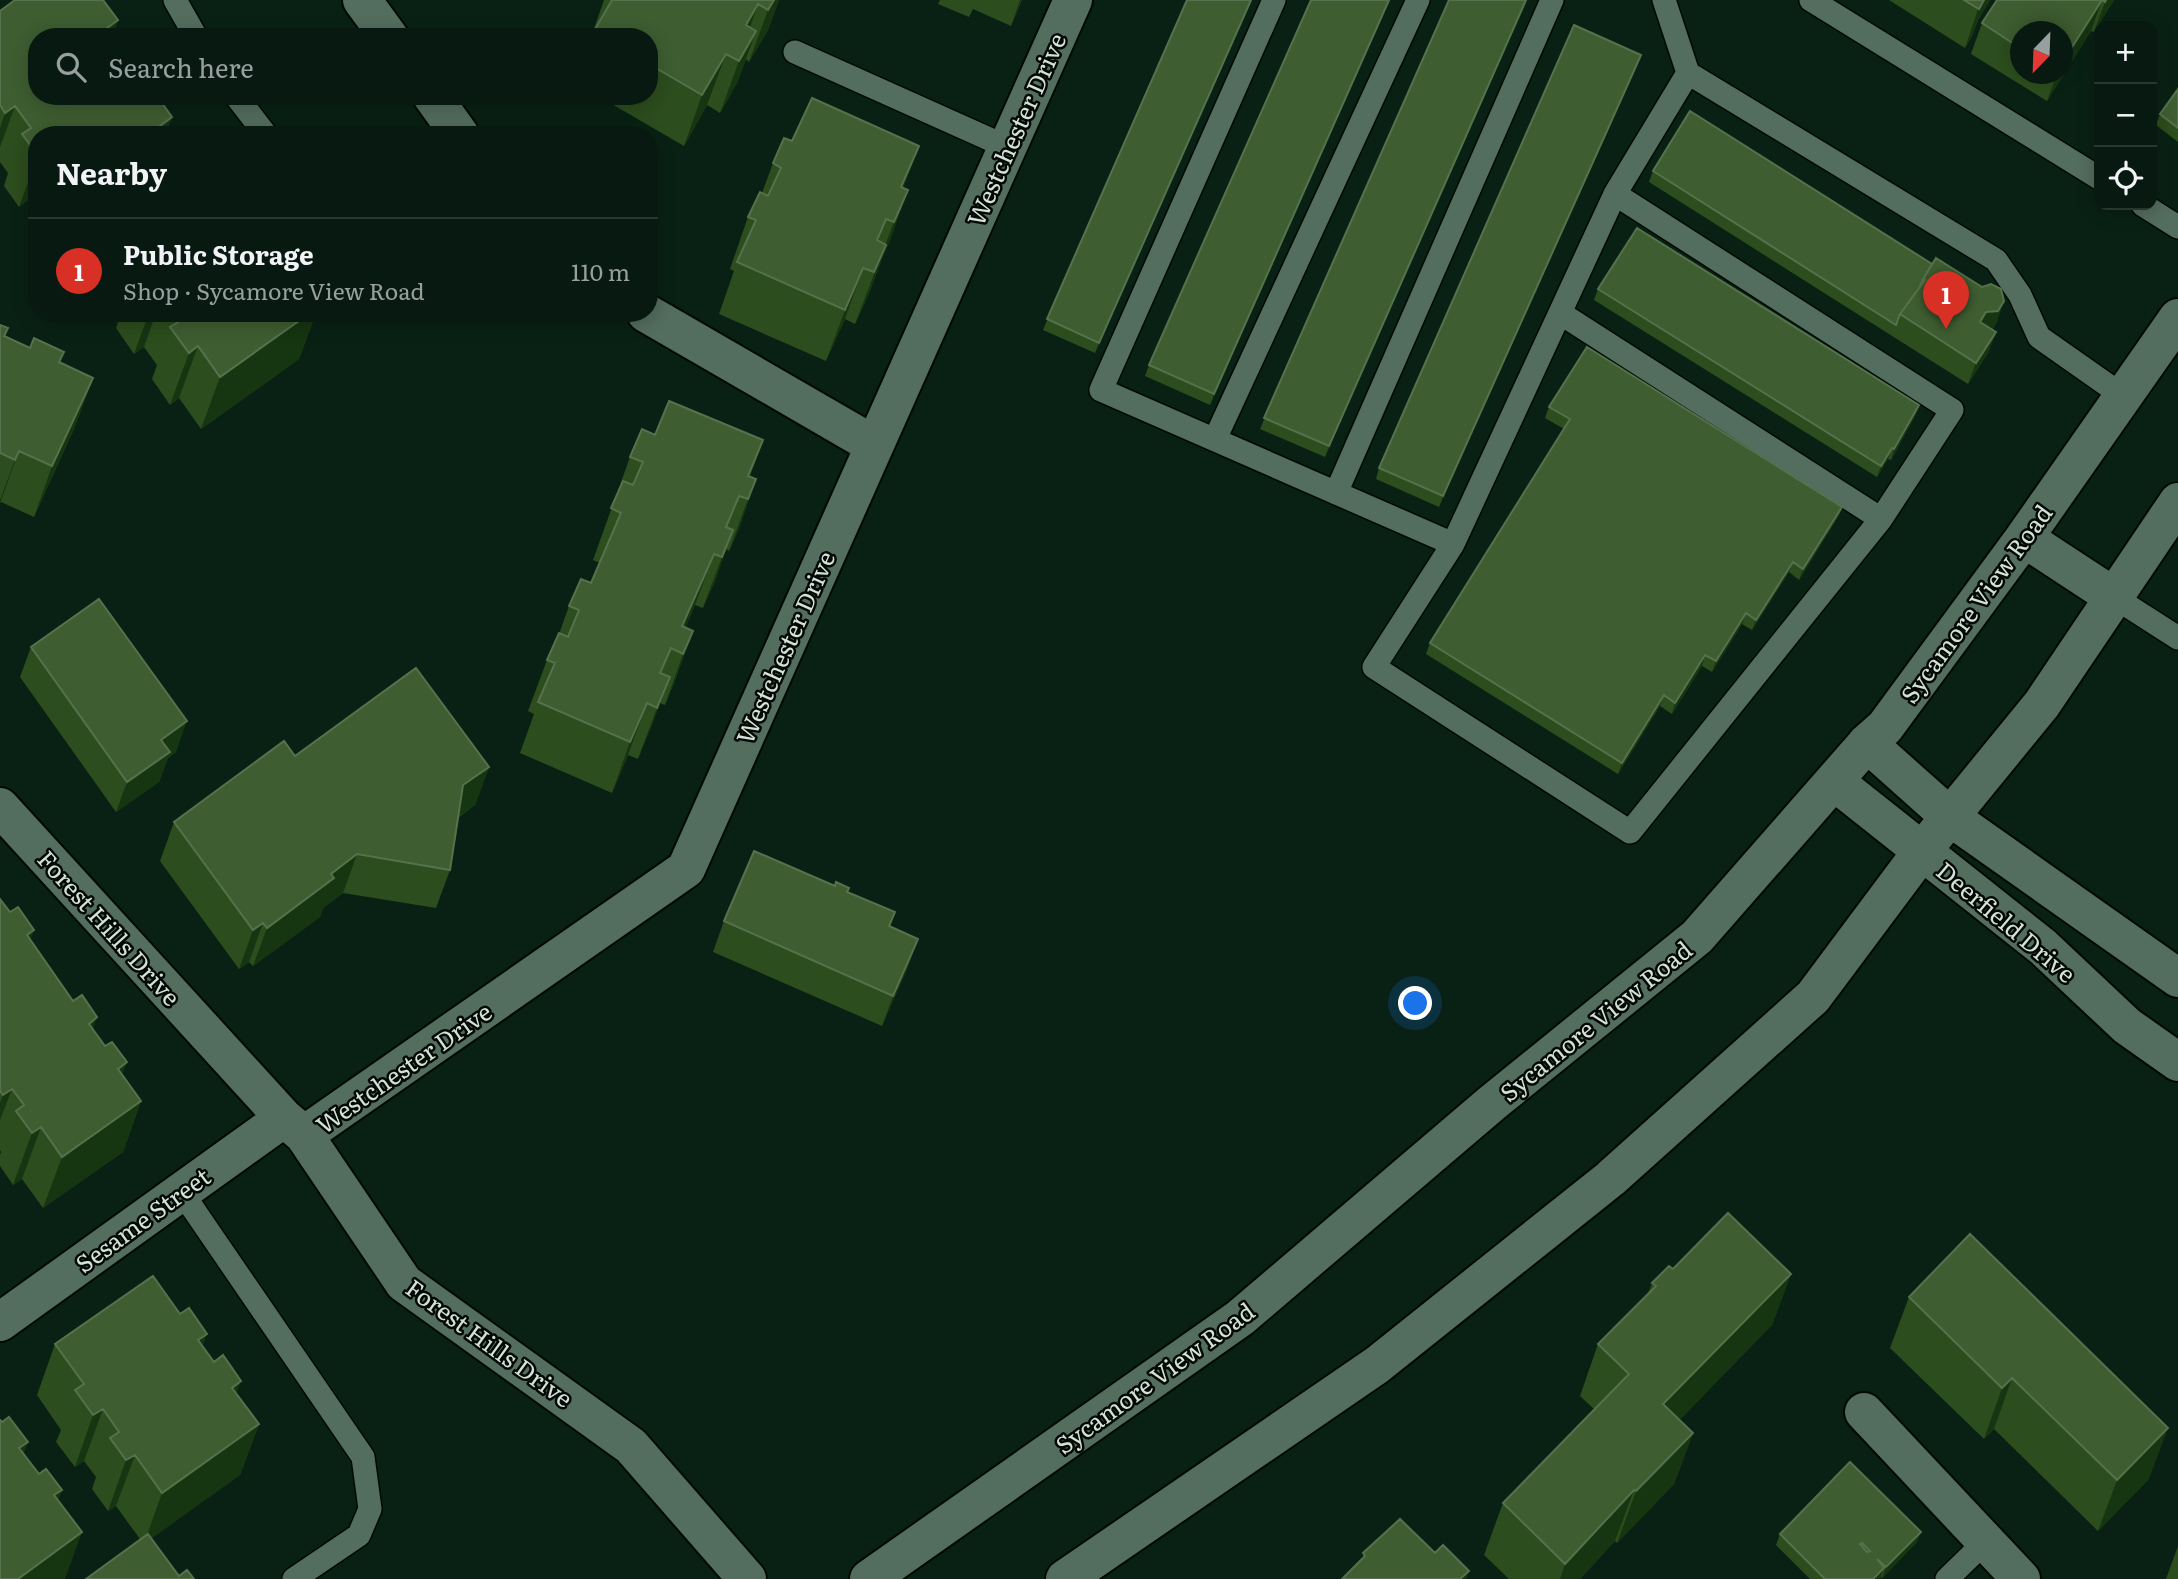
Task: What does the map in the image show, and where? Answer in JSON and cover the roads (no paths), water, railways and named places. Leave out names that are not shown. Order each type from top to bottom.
[{"type":"street","points":[[362,0],[382,28]]},
{"type":"street","name":"Westchester Drive","points":[[294,1127],[686,869],[1073,0]]},
{"type":"street","points":[[438,105],[454,126]]},
{"type":"street","name":"Sycamore View Road","points":[[869,1579],[1240,1318],[1492,1103],[1697,937],[1867,743],[1885,727],[2024,538],[2178,318]]},
{"type":"street","points":[[658,320],[874,445]]},
{"type":"street","points":[[1065,1579],[1377,1364],[1610,1180],[1813,997],[1922,850],[2042,704],[2178,502]]},
{"type":"street","points":[[2024,538],[2114,597]]},
{"type":"street","name":"Deerfield Drive","points":[[1867,743],[1950,817],[2178,978]]},
{"type":"street","name":"Deerfield Drive","points":[[1835,782],[2043,947],[2127,1026],[2178,1062]]},
{"type":"street","name":"Forest Hills Drive","points":[[0,807],[294,1127],[404,1283],[631,1446],[747,1579]]},
{"type":"street","name":"Sesame Street","points":[[0,1322],[181,1191],[294,1127]]},
{"type":"street","points":[[1864,1412],[2021,1579]]},
{"type":"lane","points":[[174,0],[191,28]]},
{"type":"lane","points":[[1274,0],[1101,390],[1453,544]]},
{"type":"lane","points":[[1215,439],[1418,0]]},
{"type":"lane","points":[[1336,493],[1552,0]]},
{"type":"lane","points":[[1664,0],[1688,73],[1996,260],[2020,295],[2039,337],[2123,396]]},
{"type":"lane","points":[[1811,0],[2094,175]]},
{"type":"lane","points":[[795,52],[1007,147]]},
{"type":"lane","points":[[1615,194],[1952,410],[1881,519],[1630,832],[1374,667],[1453,544],[1615,194],[1688,73]]},
{"type":"lane","points":[[243,105],[259,126]]},
{"type":"lane","points":[[2151,210],[2178,226]]},
{"type":"lane","points":[[1560,313],[1881,519]]},
{"type":"lane","points":[[2114,597],[2178,638]]},
{"type":"lane","points":[[181,1191],[363,1457],[370,1509],[359,1535],[294,1579]]},
{"type":"lane","points":[[1947,1579],[1986,1542]]},
{"type":"place","name":"Public Storage","points":[[1946,329]]}]
